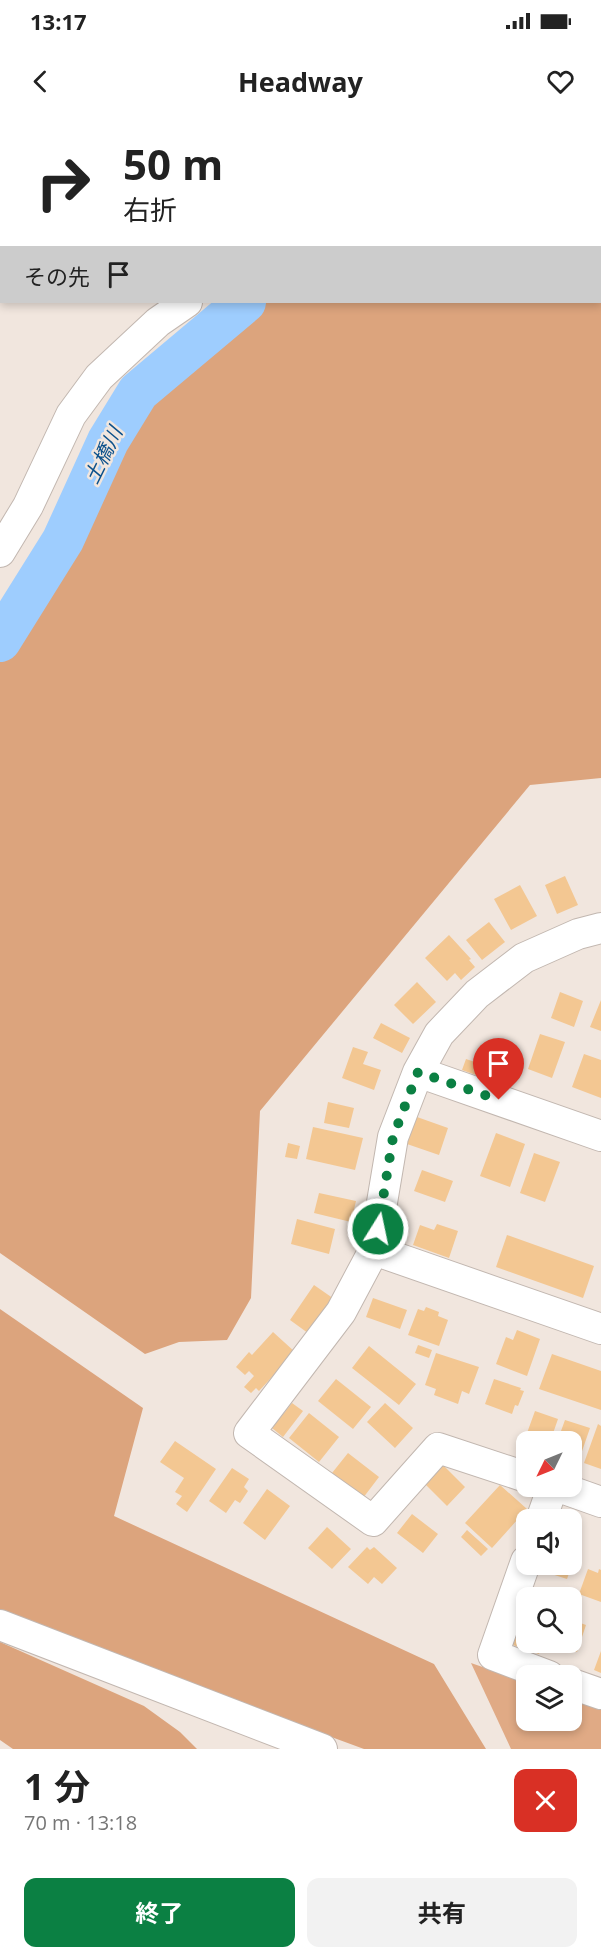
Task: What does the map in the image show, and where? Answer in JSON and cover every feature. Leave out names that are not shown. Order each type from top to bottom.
[{"type":"street","points":[[0,552],[28,506],[70,415],[99,377],[158,322],[186,303]]},
{"type":"street","points":[[516,1474],[438,1448],[373,1521],[249,1433],[341,1312],[374,1250],[393,1137],[418,1072],[440,1034],[477,994],[524,958],[578,934],[601,928]]},
{"type":"street","points":[[418,1072],[601,1136]]},
{"type":"street","points":[[374,1250],[601,1329]]},
{"type":"street","points":[[582,1496],[601,1502]]},
{"type":"street","points":[[520,1665],[493,1655],[521,1575]]},
{"type":"street","points":[[0,1625],[322,1749]]},
{"type":"street","points":[[582,1687],[601,1694]]},
{"type":"shaded area","points":[[234,303],[601,303],[601,778],[530,785],[260,1111],[251,1298],[227,1340],[179,1342],[145,1354],[0,1253],[0,660],[87,470],[171,351]]},
{"type":"shaded area","points":[[0,1309],[143,1408],[114,1516],[434,1664],[486,1749],[364,1749],[0,1615]]},
{"type":"shaded area","points":[[0,1642],[144,1706],[180,1732],[197,1749],[13,1749],[0,1740]]},
{"type":"shaded area","points":[[471,1663],[516,1679],[516,1731],[582,1731],[582,1699],[601,1706],[601,1749],[511,1749]]},
{"type":"building","points":[[565,876],[578,905],[557,914],[545,885]]},
{"type":"building","points":[[520,885],[537,916],[511,930],[494,899]]},
{"type":"building","points":[[489,922],[505,942],[482,960],[466,940]]},
{"type":"building","points":[[449,935],[471,959],[469,960],[475,967],[461,980],[455,973],[447,981],[425,958]]},
{"type":"building","points":[[417,982],[436,1002],[413,1024],[394,1005]]},
{"type":"building","points":[[560,992],[583,1001],[574,1027],[551,1018]]},
{"type":"building","points":[[601,1000],[601,1031],[590,1027]]},
{"type":"building","points":[[381,1023],[410,1038],[402,1053],[373,1038]]},
{"type":"building","points":[[540,1034],[565,1042],[552,1078],[528,1069]]},
{"type":"building","points":[[353,1047],[368,1052],[363,1064],[381,1070],[374,1090],[342,1078]]},
{"type":"building","points":[[483,1050],[516,1061],[507,1086],[462,1070],[466,1059],[478,1063]]},
{"type":"building","points":[[584,1054],[601,1060],[601,1098],[572,1087]]},
{"type":"building","points":[[328,1102],[354,1108],[349,1128],[324,1123]]},
{"type":"building","points":[[417,1117],[448,1128],[439,1155],[407,1144]]},
{"type":"building","points":[[313,1127],[363,1138],[355,1170],[306,1159]]},
{"type":"building","points":[[496,1133],[525,1144],[510,1187],[480,1176]]},
{"type":"building","points":[[288,1143],[300,1146],[297,1159],[285,1157]]},
{"type":"building","points":[[534,1153],[560,1162],[545,1202],[520,1193]]},
{"type":"building","points":[[422,1170],[453,1181],[445,1202],[414,1191]]},
{"type":"building","points":[[319,1193],[356,1201],[351,1222],[314,1213]]},
{"type":"building","points":[[297,1219],[335,1229],[329,1254],[291,1244]]},
{"type":"building","points":[[437,1224],[458,1231],[449,1258],[413,1245],[420,1225],[434,1230]]},
{"type":"building","points":[[507,1235],[594,1266],[583,1298],[496,1267]]},
{"type":"building","points":[[314,1285],[337,1301],[312,1336],[290,1320]]},
{"type":"building","points":[[373,1298],[407,1310],[400,1329],[366,1317]]},
{"type":"building","points":[[426,1307],[439,1312],[438,1316],[448,1320],[439,1346],[408,1335],[418,1309],[424,1311]]},
{"type":"building","points":[[517,1330],[540,1339],[527,1376],[496,1364],[506,1337],[513,1340]]},
{"type":"building","points":[[273,1332],[295,1352],[259,1391],[256,1388],[251,1393],[244,1387],[254,1376],[249,1371],[245,1375],[236,1367],[249,1352],[252,1355]]},
{"type":"building","points":[[418,1345],[432,1350],[429,1358],[415,1353]]},
{"type":"building","points":[[369,1346],[416,1384],[399,1405],[352,1368]]},
{"type":"building","points":[[436,1353],[479,1367],[469,1394],[462,1391],[458,1404],[434,1395],[436,1389],[425,1385]]},
{"type":"building","points":[[552,1354],[601,1371],[601,1410],[539,1389]]},
{"type":"building","points":[[336,1379],[371,1407],[353,1429],[318,1401]]},
{"type":"building","points":[[494,1379],[524,1391],[512,1414],[485,1404]]},
{"type":"building","points":[[292,1403],[303,1411],[283,1437],[272,1428]]},
{"type":"building","points":[[385,1403],[413,1428],[395,1448],[367,1422]]},
{"type":"building","points":[[535,1411],[558,1419],[554,1431],[528,1431]]},
{"type":"building","points":[[309,1413],[339,1437],[319,1462],[289,1438]]},
{"type":"building","points":[[565,1420],[590,1428],[582,1451],[582,1431],[561,1431]]},
{"type":"building","points":[[598,1424],[601,1426],[601,1469],[584,1463]]},
{"type":"building","points":[[175,1441],[216,1469],[187,1512],[176,1504],[182,1496],[175,1492],[184,1478],[160,1462]]},
{"type":"building","points":[[348,1453],[379,1477],[363,1498],[332,1473]]},
{"type":"building","points":[[442,1464],[465,1487],[447,1506],[424,1483]]},
{"type":"building","points":[[232,1468],[249,1479],[244,1487],[248,1491],[240,1503],[235,1500],[226,1513],[209,1501]]},
{"type":"building","points":[[500,1485],[527,1509],[516,1509],[516,1521],[492,1548],[465,1523]]},
{"type":"building","points":[[267,1489],[290,1506],[265,1540],[243,1523]]},
{"type":"building","points":[[412,1514],[438,1534],[423,1553],[397,1533]]},
{"type":"building","points":[[327,1527],[351,1549],[332,1569],[308,1548]]},
{"type":"building","points":[[467,1530],[488,1549],[481,1556],[461,1537]]},
{"type":"building","points":[[367,1547],[370,1550],[374,1547],[397,1568],[382,1584],[374,1577],[368,1584],[348,1567]]},
{"type":"building","points":[[588,1569],[598,1573],[599,1569],[601,1570],[601,1602],[582,1595],[582,1587]]},
{"type":"building","points":[[555,1575],[568,1575],[567,1579]]},
{"type":"building","points":[[582,1624],[586,1625],[582,1637]]},
{"type":"building","points":[[601,1651],[601,1673],[594,1670]]},
{"type":"waterway","name":"土橋川","points":[[0,641],[63,540],[108,441],[138,392],[244,303]]},
{"type":"route","points":[[378,1229],[393,1137],[418,1072],[499,1100]]}]
